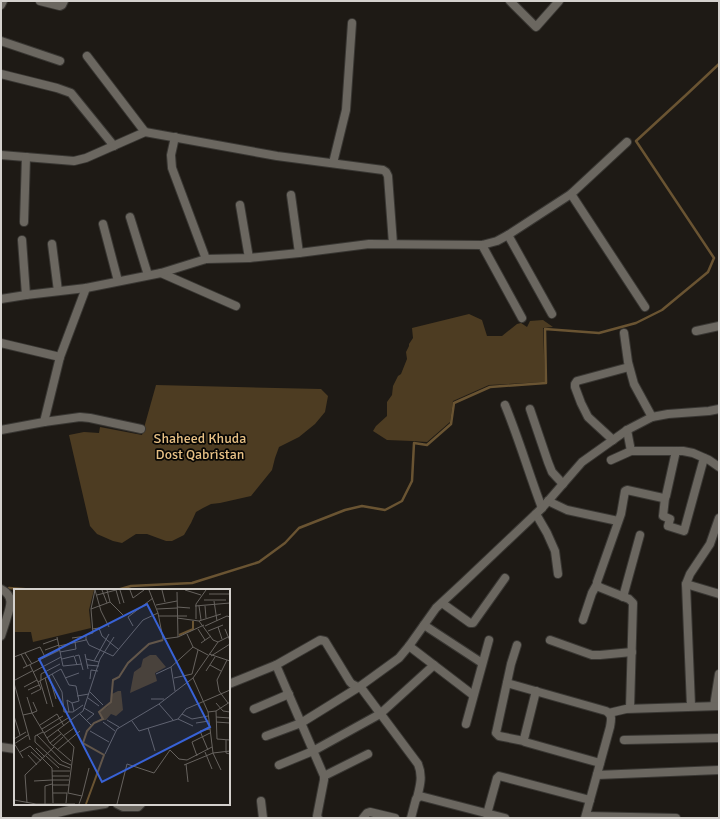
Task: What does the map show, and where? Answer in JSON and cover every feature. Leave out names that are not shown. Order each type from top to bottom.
[{"type":"street","points":[[1,5],[2,1]]},
{"type":"street","points":[[40,1],[60,6],[64,1]]},
{"type":"street","points":[[510,1],[536,27],[559,1]]},
{"type":"street","points":[[333,163],[346,110],[352,23]]},
{"type":"street","points":[[1,41],[60,61]]},
{"type":"street","points":[[87,56],[145,132]]},
{"type":"street","points":[[1,74],[71,93],[114,146]]},
{"type":"street","points":[[1,155],[74,161],[86,158],[145,132],[278,156],[383,170],[388,176],[393,244]]},
{"type":"street","points":[[175,137],[171,155],[172,168],[206,259]]},
{"type":"street","points":[[1,299],[86,288],[161,273],[206,259],[249,258],[369,244],[482,245],[497,241],[508,235],[571,194],[627,142]]},
{"type":"street","points":[[24,222],[26,158]]},
{"type":"street","points":[[571,194],[645,307]]},
{"type":"street","points":[[291,195],[299,253]]},
{"type":"street","points":[[240,204],[249,258]]},
{"type":"street","points":[[130,217],[148,275]]},
{"type":"street","points":[[103,224],[118,281]]},
{"type":"street","points":[[508,235],[552,314]]},
{"type":"street","points":[[22,240],[26,295]]},
{"type":"street","points":[[52,244],[58,291]]},
{"type":"street","points":[[482,245],[522,318]]},
{"type":"street","points":[[161,273],[236,306]]},
{"type":"street","points":[[44,422],[60,357],[86,288]]},
{"type":"street","points":[[696,331],[719,326]]},
{"type":"street","points":[[624,333],[629,367],[634,384],[652,417]]},
{"type":"street","points":[[1,343],[60,357]]},
{"type":"street","points":[[614,440],[588,417],[580,404],[575,384],[577,381],[629,367]]},
{"type":"street","points":[[505,405],[514,427],[539,511],[555,551],[558,574]]},
{"type":"street","points":[[530,409],[552,472],[563,484]]},
{"type":"street","points":[[266,736],[301,723],[359,687],[399,658],[436,608],[539,511],[582,462],[627,430],[652,417],[714,410]]},
{"type":"street","points":[[1,430],[80,417],[141,429]]},
{"type":"street","points":[[627,430],[631,451]]},
{"type":"street","points":[[611,460],[631,451],[683,451],[693,453],[719,467]]},
{"type":"street","points":[[676,451],[665,498],[663,516],[670,519],[668,526],[684,531],[704,458]]},
{"type":"street","points":[[583,620],[621,514],[625,491],[627,490],[665,498]]},
{"type":"street","points":[[548,501],[567,510],[618,521]]},
{"type":"street","points":[[691,706],[686,584],[690,574],[710,544],[719,518]]},
{"type":"street","points":[[623,597],[640,535]]},
{"type":"street","points":[[442,603],[470,623],[473,623],[505,578]]},
{"type":"street","points":[[597,584],[599,587],[633,603],[630,708]]},
{"type":"street","points":[[686,584],[719,594]]},
{"type":"street","points":[[1,589],[9,596],[11,606],[1,636]]},
{"type":"street","points":[[424,625],[482,663]]},
{"type":"street","points":[[230,684],[276,665],[320,640],[325,641],[350,682],[362,689],[421,770],[417,798],[411,818]]},
{"type":"street","points":[[466,724],[489,640]]},
{"type":"street","points":[[550,640],[592,655],[600,656],[632,652]]},
{"type":"street","points":[[517,645],[511,664],[496,733],[524,741],[526,743],[600,763]]},
{"type":"street","points":[[409,646],[473,695]]},
{"type":"street","points":[[276,665],[324,776],[317,816],[318,818]]},
{"type":"street","points":[[279,765],[313,751],[380,714],[434,665]]},
{"type":"street","points":[[507,683],[610,713],[630,708],[717,706],[719,674]]},
{"type":"street","points":[[524,741],[536,691]]},
{"type":"street","points":[[254,709],[288,694]]},
{"type":"street","points":[[610,713],[610,728],[586,817],[676,818]]},
{"type":"street","points":[[624,740],[719,738]]},
{"type":"street","points":[[1,747],[14,749]]},
{"type":"street","points":[[324,776],[368,754]]},
{"type":"street","points":[[597,775],[719,770]]},
{"type":"street","points":[[490,815],[497,778],[500,776],[590,800]]},
{"type":"street","points":[[417,798],[420,796],[505,818]]},
{"type":"street","points":[[261,801],[263,818]]},
{"type":"street","points":[[36,818],[74,809],[100,805]]},
{"type":"street","points":[[118,805],[123,807],[140,805]]},
{"type":"street","points":[[363,818],[365,814],[370,812],[395,818]]},
{"type":"green space","points":[[469,314],[482,320],[487,336],[502,336],[517,324],[521,323],[527,327],[530,321],[543,320],[553,327],[543,328],[545,382],[489,385],[453,401],[450,422],[427,442],[387,440],[373,431],[376,426],[387,416],[387,402],[392,395],[393,386],[398,376],[401,374],[407,359],[406,352],[413,338],[412,328]]},
{"type":"green space","name":"Shaheed Khuda Dost Qabristan","points":[[156,385],[321,389],[328,396],[325,412],[315,424],[299,437],[279,447],[272,470],[251,496],[211,504],[203,508],[196,512],[184,535],[172,541],[166,541],[147,534],[136,534],[122,543],[113,541],[97,534],[90,526],[69,435],[84,432],[99,433],[100,427],[142,435]]},
{"type":"waterway","points":[[120,589],[131,586],[192,583],[259,562],[285,543],[299,528],[345,510],[362,506],[385,510],[402,501],[412,481],[414,443],[427,445],[451,424],[454,403],[490,387],[546,383],[545,329],[599,333],[636,323],[662,310],[708,272],[714,258],[636,141],[719,64]]},
{"type":"waterway","points":[[9,588],[22,589]]}]
